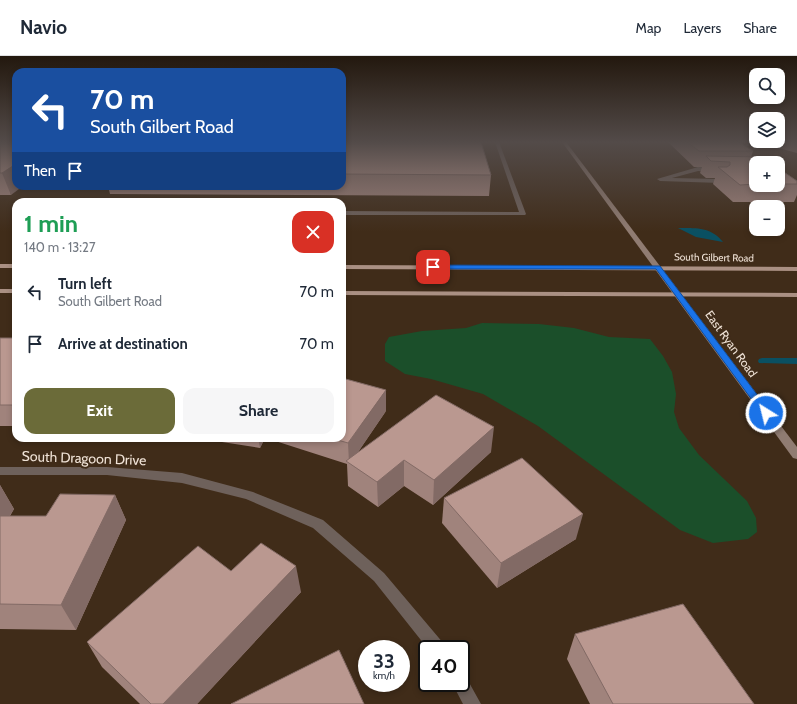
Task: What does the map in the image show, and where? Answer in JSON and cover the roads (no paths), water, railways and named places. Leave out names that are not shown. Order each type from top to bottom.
[{"type":"main road","points":[[0,266],[12,266]]},
{"type":"main road","name":"South Gilbert Road","points":[[346,267],[797,268]]},
{"type":"main road","points":[[0,291],[12,291]]},
{"type":"main road","points":[[346,293],[797,294]]},
{"type":"street","points":[[346,213],[523,214],[507,172]]},
{"type":"street","name":"East Ryan Road","points":[[587,172],[679,294],[797,455]]},
{"type":"street","points":[[660,179],[686,172]]},
{"type":"street","points":[[660,179],[718,178],[660,179]]},
{"type":"street","name":"South Dragoon Drive","points":[[0,471],[107,471],[167,476],[182,478],[249,495],[318,524],[379,577],[431,640]]},
{"type":"street","points":[[466,692],[473,704]]},
{"type":"water","points":[[678,228],[703,229],[714,233],[723,242],[696,237]]},
{"type":"waterway","points":[[762,361],[797,361]]}]
